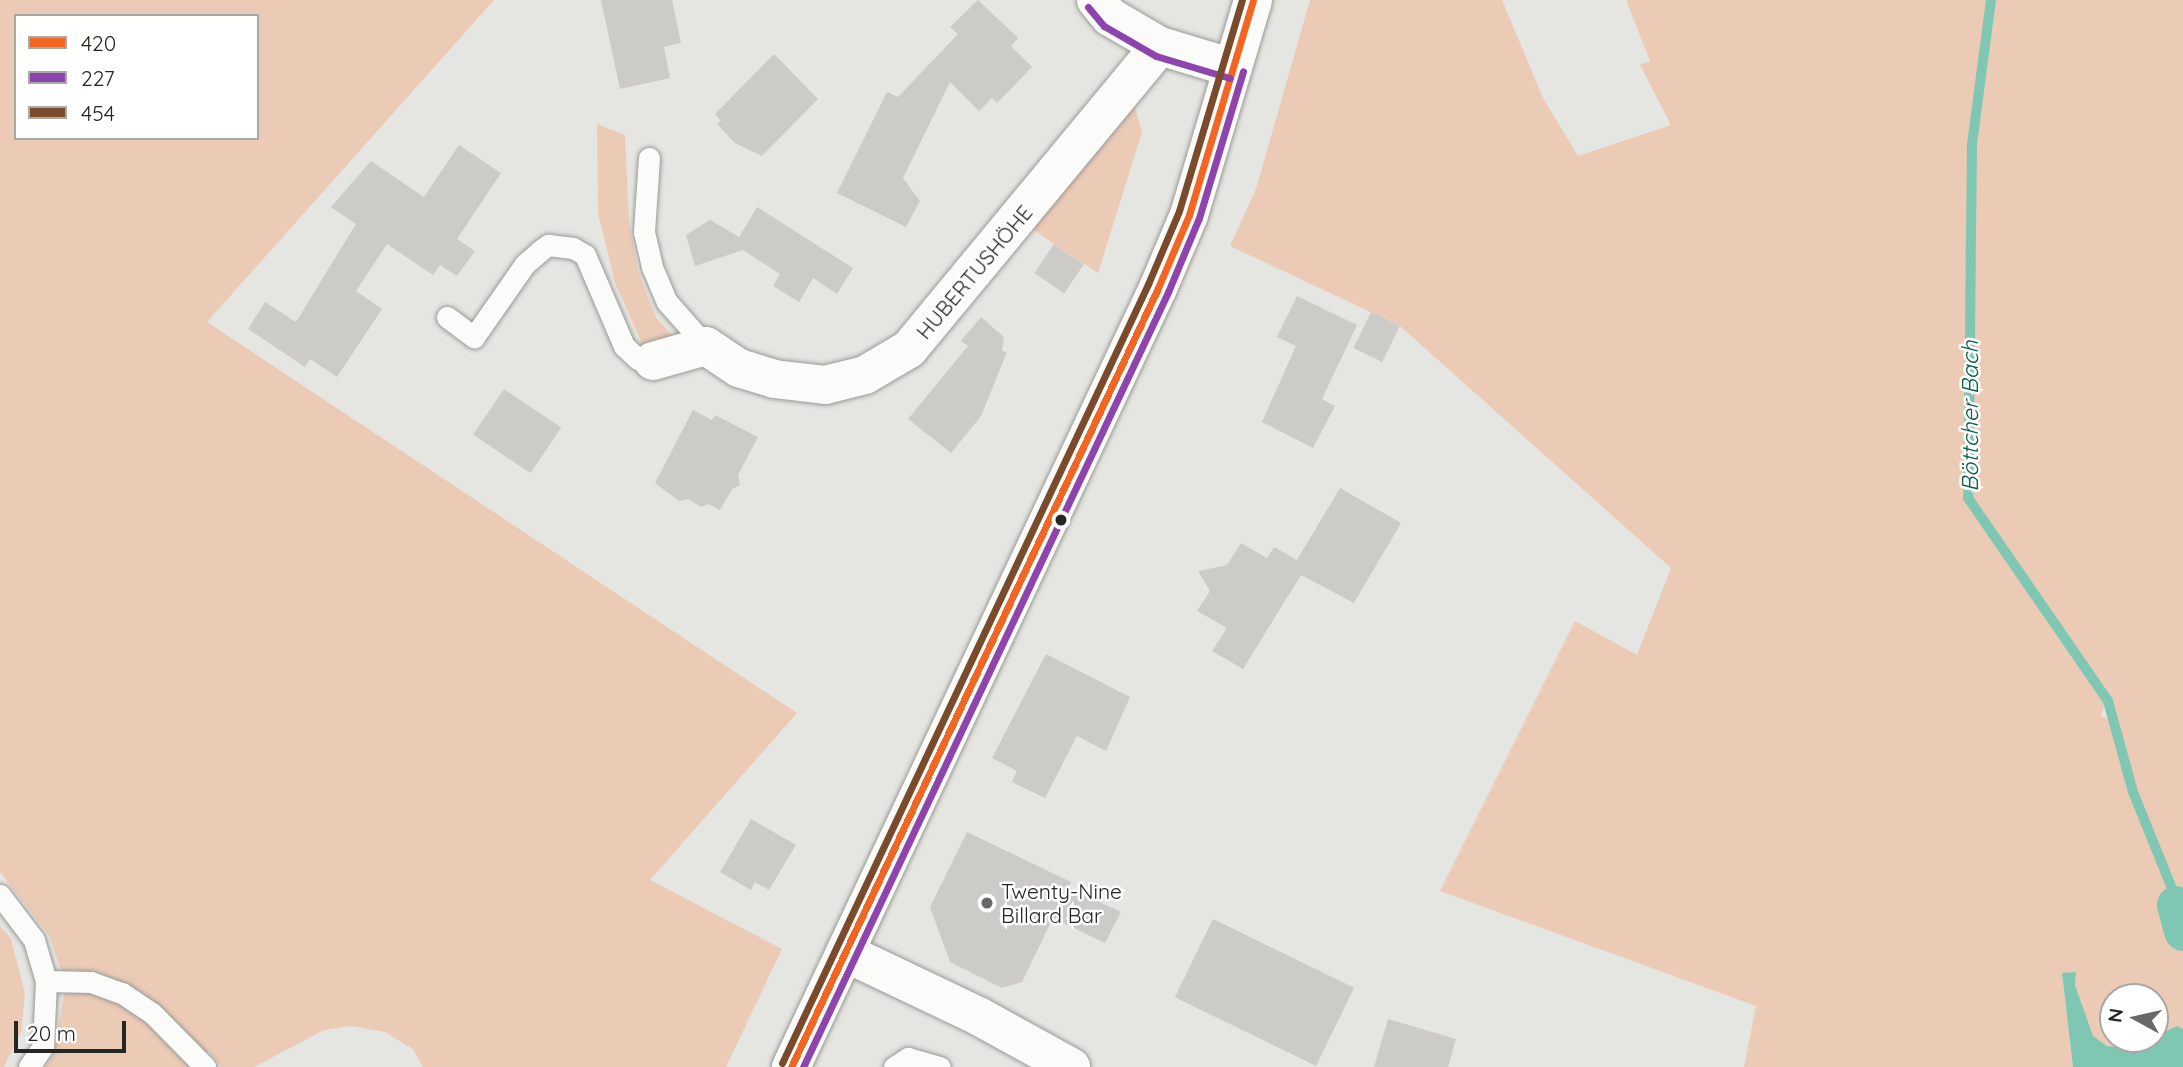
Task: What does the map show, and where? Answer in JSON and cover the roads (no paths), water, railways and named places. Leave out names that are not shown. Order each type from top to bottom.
[{"type":"main road","points":[[1096,0],[1110,17],[1160,46],[1233,68]]},
{"type":"main road","points":[[791,1067],[1158,288],[1189,215],[1253,0]]},
{"type":"main road","name":"HUBERTUSHÖHE","points":[[706,346],[739,368],[774,379],[825,385],[865,375],[909,349],[1160,46]]},
{"type":"main road","points":[[653,361],[706,346]]},
{"type":"main road","points":[[846,953],[980,1017],[1071,1067]]},
{"type":"lane","points":[[649,158],[645,232],[652,267],[667,302],[706,346]]},
{"type":"lane","points":[[447,317],[474,337],[525,264],[548,245],[573,248],[585,255],[624,346],[638,359],[653,361]]},
{"type":"lane","points":[[0,895],[34,940],[46,981],[43,1046],[29,1067]]},
{"type":"lane","points":[[46,981],[91,982],[122,993],[152,1013],[205,1067]]},
{"type":"lane","points":[[894,1067],[908,1058],[940,1067]]},
{"type":"waterway","name":"Böttcher Bach","points":[[1991,0],[1972,145],[1968,498],[2108,701],[2133,792],[2183,916]]},
{"type":"waterway","name":"Böttcher Bach","points":[[2176,905],[2183,932]]},
{"type":"place","name":"Twenty-Nine Billard Bar","points":[[987,903]]}]
